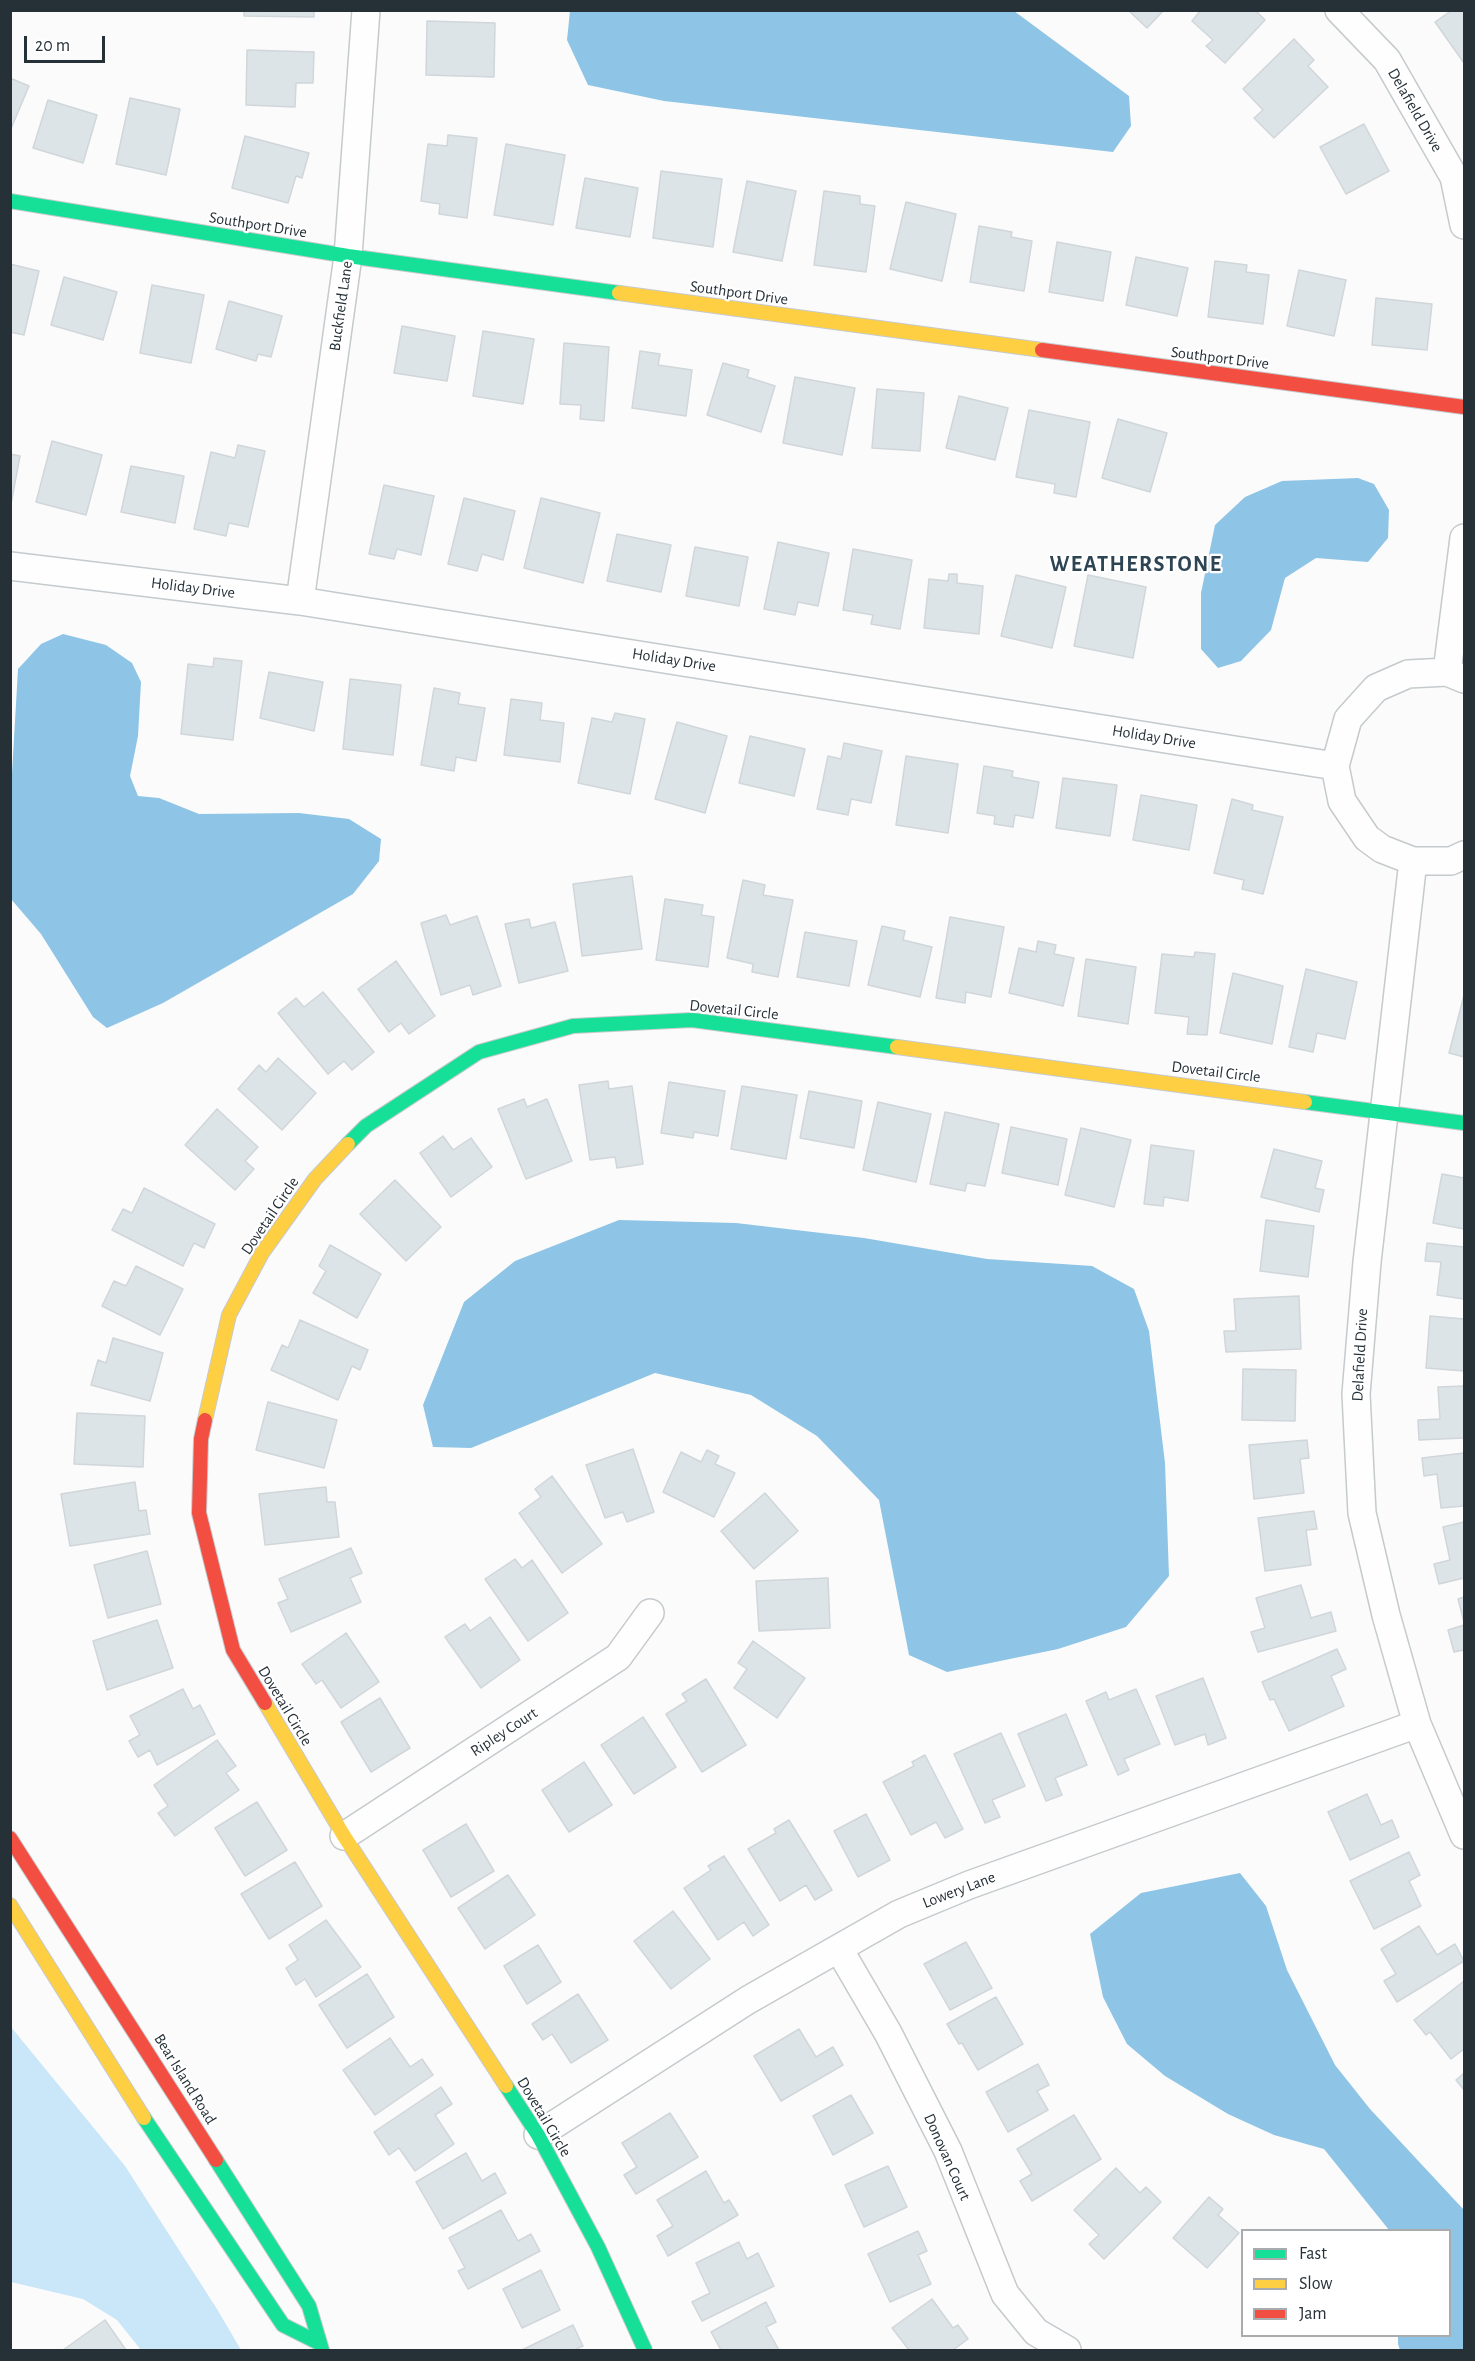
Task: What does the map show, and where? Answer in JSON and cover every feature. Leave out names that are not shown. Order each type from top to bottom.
[{"type":"street","name":"Buckfield Lane","points":[[300,600],[348,256],[366,10]]},
{"type":"street","name":"Delafield Drive","points":[[1339,10],[1387,60],[1454,177],[1464,225]]},
{"type":"street","name":"Southport Drive","points":[[10,201],[348,256],[1464,407]]},
{"type":"street","points":[[1464,538],[1456,676],[1408,674],[1376,688],[1348,719],[1335,766],[1342,801],[1367,838],[1382,849],[1413,861],[1451,861],[1464,855]]},
{"type":"street","name":"Holiday Drive","points":[[10,566],[300,600],[1335,766]]},
{"type":"street","name":"Delafield Drive","points":[[1413,861],[1383,1111],[1356,1394],[1362,1513],[1386,1615],[1417,1724],[1464,1835]]},
{"type":"street","name":"Dovetail Circle","points":[[645,2350],[598,2247],[538,2135],[344,1836],[233,1650],[199,1513],[201,1439],[229,1315],[262,1253],[315,1179],[366,1126],[479,1052],[573,1026],[692,1020],[1383,1111],[1464,1124]]},
{"type":"street","name":"Ripley Court","points":[[344,1836],[618,1657],[650,1613]]},
{"type":"street","name":"Lowery Lane","points":[[538,2135],[748,2000],[899,1914],[969,1885],[1417,1724]]},
{"type":"street","name":"Bear Island Road","points":[[10,1838],[309,2306],[320,2347]]},
{"type":"street","name":"Bear Island Road","points":[[10,1905],[92,2039],[244,2270],[283,2325],[320,2347]]},
{"type":"street","name":"Donovan Court","points":[[839,1949],[888,2033],[948,2151],[1005,2295],[1036,2332],[1067,2350]]},
{"type":"shaded area","points":[[11,2027],[125,2166],[241,2350],[141,2350],[117,2320],[83,2299],[11,2282]]},
{"type":"water","points":[[570,11],[1014,11],[1129,96],[1131,126],[1113,152],[664,101],[588,85],[567,40]]},
{"type":"water","points":[[1358,478],[1374,484],[1389,510],[1388,538],[1368,562],[1316,558],[1285,578],[1271,630],[1241,661],[1218,668],[1201,649],[1201,593],[1215,525],[1245,497],[1282,481]]},
{"type":"water","points":[[63,634],[106,645],[132,663],[141,682],[138,736],[130,776],[138,796],[159,798],[199,814],[299,813],[349,819],[381,839],[379,861],[353,894],[163,1003],[107,1028],[93,1017],[41,934],[11,899],[10,808],[18,669],[41,644]]},
{"type":"water","points":[[619,1220],[736,1223],[864,1238],[987,1259],[1092,1266],[1134,1289],[1149,1331],[1165,1463],[1169,1576],[1126,1627],[1058,1649],[947,1672],[909,1655],[879,1500],[817,1436],[751,1395],[655,1373],[471,1448],[433,1447],[423,1405],[464,1302],[515,1261]]},
{"type":"water","points":[[1240,1873],[1266,1906],[1287,1970],[1335,2065],[1370,2109],[1464,2210],[1464,2350],[1400,2350],[1398,2344],[1398,2337],[1451,2337],[1451,2229],[1388,2229],[1324,2149],[1274,2135],[1228,2114],[1165,2076],[1127,2044],[1103,1997],[1090,1934],[1141,1893]]},
{"type":"building","points":[[244,10],[314,10],[314,17],[244,16]]},
{"type":"building","points":[[1128,10],[1164,10],[1147,28]]},
{"type":"building","points":[[1201,10],[1255,10],[1265,20],[1225,63],[1206,46],[1213,40],[1192,21]]},
{"type":"building","points":[[1452,10],[1464,10],[1464,63],[1435,22]]},
{"type":"building","points":[[427,21],[495,23],[494,77],[426,75]]},
{"type":"building","points":[[1294,39],[1314,60],[1308,66],[1328,87],[1274,138],[1254,118],[1263,110],[1243,89]]},
{"type":"building","points":[[247,50],[314,52],[313,83],[296,83],[295,107],[246,105]]},
{"type":"building","points":[[10,78],[29,86],[10,131]]},
{"type":"building","points":[[130,98],[180,109],[166,175],[116,164]]},
{"type":"building","points":[[48,100],[97,115],[83,163],[33,148]]},
{"type":"building","points":[[1364,124],[1389,171],[1346,194],[1320,147]]},
{"type":"building","points":[[448,135],[477,138],[467,218],[439,214],[440,204],[421,201],[428,144],[447,146]]},
{"type":"building","points":[[245,136],[309,153],[302,178],[296,176],[288,203],[232,188]]},
{"type":"building","points":[[506,144],[565,155],[553,225],[494,215]]},
{"type":"building","points":[[661,171],[722,179],[713,247],[653,238]]},
{"type":"building","points":[[585,178],[638,188],[630,237],[576,228]]},
{"type":"building","points":[[747,181],[796,191],[782,261],[733,252]]},
{"type":"building","points":[[824,191],[860,196],[860,204],[875,206],[866,272],[814,265]]},
{"type":"building","points":[[906,202],[956,214],[942,281],[890,269]]},
{"type":"building","points":[[979,226],[1012,232],[1011,237],[1032,241],[1024,291],[970,282]]},
{"type":"building","points":[[1057,242],[1111,252],[1103,301],[1049,292]]},
{"type":"building","points":[[1136,257],[1188,268],[1177,316],[1126,305]]},
{"type":"building","points":[[1215,261],[1247,265],[1246,272],[1269,275],[1263,324],[1208,317]]},
{"type":"building","points":[[10,264],[39,271],[24,335],[10,332]]},
{"type":"building","points":[[1299,270],[1346,280],[1334,336],[1287,326]]},
{"type":"building","points":[[64,277],[117,292],[103,340],[51,325]]},
{"type":"building","points":[[152,285],[204,295],[191,363],[140,353]]},
{"type":"building","points":[[1376,298],[1432,304],[1427,350],[1372,345]]},
{"type":"building","points":[[229,301],[282,316],[271,357],[258,354],[256,361],[216,349]]},
{"type":"building","points":[[402,326],[455,336],[447,381],[394,373]]},
{"type":"building","points":[[483,331],[534,339],[523,404],[473,396]]},
{"type":"building","points":[[564,343],[609,347],[604,421],[580,419],[581,405],[560,404]]},
{"type":"building","points":[[640,351],[660,354],[658,365],[692,370],[686,416],[632,408]]},
{"type":"building","points":[[723,363],[749,370],[747,377],[775,386],[761,432],[707,415]]},
{"type":"building","points":[[795,377],[855,388],[842,455],[783,443]]},
{"type":"building","points":[[877,389],[924,393],[920,451],[872,448]]},
{"type":"building","points":[[959,396],[1008,408],[995,460],[946,448]]},
{"type":"building","points":[[1029,410],[1090,422],[1076,497],[1054,493],[1055,484],[1016,477]]},
{"type":"building","points":[[1118,419],[1167,433],[1150,492],[1102,478]]},
{"type":"building","points":[[52,441],[102,455],[86,515],[36,502]]},
{"type":"building","points":[[238,445],[265,451],[248,527],[229,523],[226,536],[194,529],[211,452],[235,458]]},
{"type":"building","points":[[10,454],[20,456],[11,504],[10,504]]},
{"type":"building","points":[[131,466],[184,476],[175,523],[121,512]]},
{"type":"building","points":[[384,485],[434,496],[421,555],[397,549],[394,559],[369,554]]},
{"type":"building","points":[[464,498],[515,511],[503,560],[482,554],[477,571],[448,564]]},
{"type":"building","points":[[541,498],[600,513],[583,583],[524,568]]},
{"type":"building","points":[[617,534],[671,545],[661,592],[607,581]]},
{"type":"building","points":[[778,542],[829,553],[818,606],[798,602],[795,615],[764,609]]},
{"type":"building","points":[[695,547],[748,557],[739,606],[686,596]]},
{"type":"building","points":[[853,549],[912,560],[900,629],[871,624],[873,615],[843,610]]},
{"type":"building","points":[[949,574],[957,574],[957,583],[983,586],[979,634],[924,628],[929,579],[948,581]]},
{"type":"building","points":[[1016,575],[1066,587],[1052,648],[1001,636]]},
{"type":"building","points":[[1088,575],[1146,587],[1133,658],[1074,646]]},
{"type":"building","points":[[214,658],[242,661],[233,740],[181,734],[188,664],[213,667]]},
{"type":"building","points":[[269,672],[323,682],[314,731],[260,718]]},
{"type":"building","points":[[350,679],[401,685],[393,755],[343,749]]},
{"type":"building","points":[[434,688],[460,693],[458,704],[485,708],[476,761],[456,757],[454,771],[421,765]]},
{"type":"building","points":[[511,699],[542,703],[540,720],[564,723],[560,762],[504,755]]},
{"type":"building","points":[[615,713],[645,719],[630,794],[578,783],[592,718],[612,722]]},
{"type":"building","points":[[677,722],[727,736],[705,813],[655,799]]},
{"type":"building","points":[[750,736],[805,749],[794,796],[739,783]]},
{"type":"building","points":[[844,743],[882,751],[871,803],[851,799],[848,815],[817,809],[828,756],[841,759]]},
{"type":"building","points":[[906,756],[958,764],[948,833],[896,825]]},
{"type":"building","points":[[984,766],[1013,771],[1012,777],[1039,782],[1033,818],[1015,815],[1013,827],[994,824],[995,816],[977,813]]},
{"type":"building","points":[[1063,778],[1117,785],[1110,836],[1056,828]]},
{"type":"building","points":[[1141,795],[1197,805],[1189,850],[1133,840]]},
{"type":"building","points":[[1232,799],[1253,805],[1252,810],[1283,817],[1263,894],[1242,889],[1244,880],[1214,873]]},
{"type":"building","points":[[632,876],[642,949],[582,956],[573,884]]},
{"type":"building","points":[[743,880],[765,885],[763,895],[793,900],[778,977],[752,972],[753,964],[727,958]]},
{"type":"building","points":[[665,899],[703,905],[701,915],[714,917],[708,967],[656,960]]},
{"type":"building","points":[[446,915],[450,925],[477,916],[501,986],[473,995],[470,985],[441,995],[421,923]]},
{"type":"building","points":[[950,917],[1004,927],[991,997],[966,992],[965,1003],[936,998]]},
{"type":"building","points":[[529,919],[531,928],[555,922],[568,971],[519,983],[505,924]]},
{"type":"building","points":[[882,926],[905,931],[903,940],[932,947],[920,997],[868,985]]},
{"type":"building","points":[[805,932],[857,941],[849,986],[797,977]]},
{"type":"building","points":[[1038,941],[1056,945],[1054,954],[1074,958],[1063,1006],[1009,993],[1019,948],[1036,952]]},
{"type":"building","points":[[1195,952],[1215,954],[1207,1035],[1187,1034],[1189,1017],[1155,1013],[1162,954],[1194,957]]},
{"type":"building","points":[[1086,959],[1136,967],[1128,1024],[1078,1016]]},
{"type":"building","points":[[396,961],[435,1016],[409,1034],[401,1023],[389,1032],[358,989]]},
{"type":"building","points":[[1306,969],[1357,982],[1345,1039],[1317,1033],[1313,1052],[1289,1047]]},
{"type":"building","points":[[1233,973],[1283,986],[1272,1044],[1220,1033]]},
{"type":"building","points":[[323,992],[374,1052],[352,1070],[344,1061],[328,1074],[278,1013],[296,998],[304,1007]]},
{"type":"building","points":[[1464,995],[1464,1057],[1449,1053]]},
{"type":"building","points":[[278,1058],[316,1093],[282,1130],[238,1089],[259,1065],[266,1072]]},
{"type":"building","points":[[608,1081],[609,1089],[632,1086],[643,1164],[617,1168],[615,1157],[590,1160],[579,1085]]},
{"type":"building","points":[[669,1082],[725,1091],[718,1136],[694,1132],[693,1138],[661,1133]]},
{"type":"building","points":[[742,1086],[797,1095],[786,1159],[731,1149]]},
{"type":"building","points":[[809,1091],[862,1101],[854,1148],[800,1138]]},
{"type":"building","points":[[524,1099],[527,1107],[547,1099],[572,1161],[526,1179],[498,1109]]},
{"type":"building","points":[[878,1102],[931,1114],[916,1182],[863,1170]]},
{"type":"building","points":[[217,1109],[258,1147],[245,1161],[254,1169],[235,1190],[185,1145]]},
{"type":"building","points":[[945,1112],[999,1124],[985,1186],[967,1183],[965,1191],[930,1184]]},
{"type":"building","points":[[1011,1127],[1067,1139],[1058,1185],[1002,1173]]},
{"type":"building","points":[[1081,1128],[1131,1140],[1114,1207],[1065,1195]]},
{"type":"building","points":[[443,1136],[453,1150],[471,1138],[492,1167],[451,1197],[420,1153]]},
{"type":"building","points":[[1151,1145],[1194,1151],[1188,1201],[1164,1197],[1163,1206],[1144,1204]]},
{"type":"building","points":[[1274,1149],[1322,1161],[1315,1188],[1324,1190],[1319,1212],[1261,1197]]},
{"type":"building","points":[[1442,1174],[1464,1178],[1464,1229],[1433,1223]]},
{"type":"building","points":[[395,1180],[441,1227],[406,1261],[360,1214]]},
{"type":"building","points":[[144,1188],[215,1224],[204,1248],[194,1243],[183,1266],[112,1230],[123,1209],[132,1213]]},
{"type":"building","points":[[1266,1220],[1314,1226],[1308,1277],[1260,1271]]},
{"type":"building","points":[[1427,1243],[1464,1247],[1464,1299],[1437,1295],[1441,1262],[1425,1261]]},
{"type":"building","points":[[330,1245],[381,1274],[357,1318],[313,1293],[326,1271],[319,1266]]},
{"type":"building","points":[[136,1266],[183,1289],[160,1335],[102,1306],[114,1281],[126,1286]]},
{"type":"building","points":[[1299,1296],[1301,1349],[1226,1352],[1224,1331],[1236,1331],[1234,1299]]},
{"type":"building","points":[[1430,1316],[1464,1319],[1464,1371],[1426,1368]]},
{"type":"building","points":[[300,1320],[368,1350],[360,1370],[352,1366],[338,1400],[271,1370],[282,1345],[288,1348]]},
{"type":"building","points":[[113,1338],[163,1353],[150,1401],[91,1385],[98,1360],[106,1363]]},
{"type":"building","points":[[1243,1369],[1296,1370],[1295,1421],[1242,1420]]},
{"type":"building","points":[[1464,1386],[1464,1438],[1419,1440],[1418,1420],[1440,1419],[1438,1387]]},
{"type":"building","points":[[268,1402],[337,1420],[324,1468],[256,1450]]},
{"type":"building","points":[[77,1413],[145,1416],[143,1467],[74,1464]]},
{"type":"building","points":[[1307,1440],[1309,1458],[1300,1459],[1304,1493],[1254,1499],[1249,1445]]},
{"type":"building","points":[[633,1449],[654,1512],[627,1522],[623,1512],[605,1518],[586,1465]]},
{"type":"building","points":[[707,1450],[719,1456],[715,1464],[735,1473],[714,1517],[663,1492],[681,1452],[701,1462]]},
{"type":"building","points":[[1464,1453],[1464,1506],[1441,1508],[1437,1474],[1424,1476],[1422,1458]]},
{"type":"building","points":[[552,1476],[602,1544],[562,1573],[519,1513],[541,1497],[535,1489]]},
{"type":"building","points":[[135,1482],[139,1511],[146,1510],[150,1534],[70,1546],[61,1494]]},
{"type":"building","points":[[326,1487],[327,1502],[335,1502],[339,1537],[265,1545],[259,1494]]},
{"type":"building","points":[[765,1493],[798,1531],[754,1569],[721,1531]]},
{"type":"building","points":[[1314,1511],[1317,1529],[1306,1530],[1311,1565],[1265,1571],[1258,1518]]},
{"type":"building","points":[[1464,1522],[1464,1578],[1439,1584],[1434,1564],[1450,1560],[1443,1527]]},
{"type":"building","points":[[351,1548],[362,1573],[350,1578],[361,1602],[291,1632],[278,1603],[288,1599],[279,1579]]},
{"type":"building","points":[[147,1551],[161,1604],[108,1618],[94,1565]]},
{"type":"building","points":[[515,1559],[522,1568],[532,1560],[568,1613],[528,1641],[485,1579]]},
{"type":"building","points":[[828,1578],[830,1628],[759,1631],[756,1581]]},
{"type":"building","points":[[1301,1585],[1311,1618],[1331,1612],[1336,1631],[1258,1652],[1251,1632],[1265,1628],[1256,1598]]},
{"type":"building","points":[[1464,1597],[1464,1622],[1458,1599]]},
{"type":"building","points":[[490,1617],[520,1660],[481,1688],[445,1637],[465,1624],[470,1631]]},
{"type":"building","points":[[157,1620],[173,1668],[107,1690],[93,1641]]},
{"type":"building","points":[[1464,1625],[1464,1650],[1454,1652],[1448,1630]]},
{"type":"building","points":[[346,1633],[379,1682],[341,1708],[322,1680],[316,1684],[302,1664]]},
{"type":"building","points":[[753,1641],[805,1678],[777,1718],[734,1688],[747,1669],[738,1663]]},
{"type":"building","points":[[1337,1649],[1346,1669],[1331,1676],[1344,1706],[1289,1731],[1274,1699],[1270,1700],[1262,1682]]},
{"type":"building","points":[[1203,1678],[1226,1738],[1208,1745],[1205,1734],[1175,1745],[1156,1696]]},
{"type":"building","points":[[706,1679],[746,1745],[702,1772],[666,1714],[687,1701],[682,1694]]},
{"type":"building","points":[[183,1689],[193,1709],[200,1705],[215,1734],[157,1765],[150,1750],[138,1757],[129,1741],[140,1735],[130,1716]]},
{"type":"building","points":[[1136,1689],[1160,1744],[1124,1759],[1129,1770],[1118,1775],[1086,1701],[1106,1692],[1109,1700]]},
{"type":"building","points":[[380,1698],[410,1748],[371,1772],[341,1722]]},
{"type":"building","points":[[1066,1714],[1087,1765],[1055,1778],[1062,1795],[1046,1801],[1018,1734]]},
{"type":"building","points":[[643,1717],[676,1767],[634,1794],[601,1745]]},
{"type":"building","points":[[1001,1733],[1025,1786],[992,1800],[1000,1817],[985,1823],[954,1754]]},
{"type":"building","points":[[217,1740],[236,1766],[226,1773],[239,1790],[175,1836],[158,1813],[168,1806],[154,1785]]},
{"type":"building","points":[[925,1755],[963,1829],[945,1838],[936,1822],[911,1835],[883,1782],[914,1766],[912,1762]]},
{"type":"building","points":[[584,1762],[612,1805],[569,1832],[542,1790]]},
{"type":"building","points":[[1367,1794],[1381,1825],[1392,1820],[1399,1837],[1350,1860],[1328,1812]]},
{"type":"building","points":[[257,1802],[287,1850],[245,1876],[215,1828]]},
{"type":"building","points":[[866,1814],[890,1860],[858,1877],[834,1831]]},
{"type":"building","points":[[789,1820],[832,1890],[815,1900],[806,1885],[780,1901],[748,1849],[776,1833],[774,1829]]},
{"type":"building","points":[[466,1824],[494,1871],[451,1897],[423,1850]]},
{"type":"building","points":[[1409,1852],[1420,1875],[1409,1881],[1421,1906],[1374,1929],[1350,1881]]},
{"type":"building","points":[[724,1856],[769,1925],[753,1936],[744,1922],[718,1940],[684,1888],[711,1870],[708,1866]]},
{"type":"building","points":[[295,1862],[322,1906],[269,1939],[241,1894]]},
{"type":"building","points":[[508,1875],[535,1915],[485,1949],[458,1908]]},
{"type":"building","points":[[673,1911],[710,1959],[671,1989],[634,1941]]},
{"type":"building","points":[[326,1920],[361,1967],[316,1997],[305,1979],[296,1985],[286,1968],[298,1960],[289,1945]]},
{"type":"building","points":[[1419,1926],[1437,1955],[1455,1944],[1464,1961],[1397,2002],[1384,1981],[1396,1974],[1381,1949]]},
{"type":"building","points":[[966,1942],[992,1988],[950,2010],[924,1964]]},
{"type":"building","points":[[538,1945],[561,1982],[527,2004],[504,1966]]},
{"type":"building","points":[[367,1974],[394,2017],[347,2048],[319,2005]]},
{"type":"building","points":[[1464,1981],[1464,2049],[1451,2059],[1430,2032],[1426,2035],[1414,2020]]},
{"type":"building","points":[[578,1994],[608,2040],[571,2063],[552,2034],[543,2040],[532,2024]]},
{"type":"building","points":[[996,1997],[1023,2044],[978,2070],[962,2043],[959,2044],[947,2024]]},
{"type":"building","points":[[799,2029],[816,2057],[833,2047],[843,2065],[781,2101],[754,2056]]},
{"type":"building","points":[[390,2038],[410,2067],[422,2059],[433,2075],[375,2115],[343,2070]]},
{"type":"building","points":[[1038,2064],[1049,2085],[1037,2091],[1048,2110],[1008,2132],[986,2092]]},
{"type":"building","points":[[1464,2073],[1464,2090],[1456,2080]]},
{"type":"building","points":[[441,2087],[452,2104],[435,2115],[454,2144],[415,2171],[399,2148],[389,2155],[374,2132]]},
{"type":"building","points":[[851,2095],[873,2133],[833,2155],[813,2116]]},
{"type":"building","points":[[670,2113],[698,2157],[636,2194],[624,2175],[637,2167],[622,2143]]},
{"type":"building","points":[[1074,2115],[1101,2159],[1032,2201],[1020,2181],[1032,2174],[1017,2149]]},
{"type":"building","points":[[466,2153],[482,2181],[495,2173],[506,2193],[443,2229],[416,2182]]},
{"type":"building","points":[[888,2166],[907,2207],[864,2227],[845,2185]]},
{"type":"building","points":[[1116,2168],[1140,2193],[1146,2187],[1161,2202],[1104,2259],[1089,2244],[1099,2235],[1074,2210]]},
{"type":"building","points":[[706,2171],[724,2203],[729,2200],[738,2215],[668,2256],[657,2236],[673,2226],[657,2200]]},
{"type":"building","points":[[1209,2197],[1223,2209],[1218,2215],[1239,2233],[1207,2268],[1173,2238]]},
{"type":"building","points":[[501,2210],[518,2241],[531,2234],[540,2251],[468,2289],[458,2271],[465,2268],[449,2238]]},
{"type":"building","points":[[918,2231],[927,2251],[918,2255],[931,2284],[890,2302],[868,2254]]},
{"type":"building","points":[[739,2242],[747,2259],[758,2253],[774,2286],[702,2321],[692,2302],[710,2293],[696,2263]]},
{"type":"building","points":[[541,2270],[560,2310],[522,2328],[503,2289]]},
{"type":"building","points":[[932,2299],[953,2328],[958,2325],[968,2339],[953,2350],[909,2350],[892,2328]]},
{"type":"building","points":[[766,2302],[776,2322],[766,2327],[779,2350],[721,2350],[711,2332]]},
{"type":"building","points":[[105,2320],[126,2350],[63,2350]]},
{"type":"building","points":[[573,2325],[583,2346],[574,2350],[522,2350]]},
{"type":"traffic: fast","points":[[10,201],[348,256],[619,293]]},
{"type":"traffic: fast","points":[[348,1144],[366,1126],[479,1052],[573,1026],[692,1020],[897,1047]]},
{"type":"traffic: fast","points":[[1305,1102],[1464,1123]]},
{"type":"traffic: fast","points":[[506,2086],[538,2135],[598,2247],[645,2350]]},
{"type":"traffic: fast","points":[[144,2118],[283,2325],[319,2343]]},
{"type":"traffic: fast","points":[[216,2160],[309,2306],[322,2350]]},
{"type":"traffic: slow","points":[[619,293],[1042,350]]},
{"type":"traffic: slow","points":[[897,1047],[1305,1102]]},
{"type":"traffic: slow","points":[[205,1420],[229,1315],[262,1253],[315,1179],[348,1144]]},
{"type":"traffic: slow","points":[[265,1703],[344,1836],[506,2086]]},
{"type":"traffic: slow","points":[[10,1905],[144,2118]]},
{"type":"traffic: jam","points":[[1042,350],[1464,407]]},
{"type":"traffic: jam","points":[[205,1420],[201,1439],[199,1513],[233,1650],[265,1703]]},
{"type":"traffic: jam","points":[[10,1838],[216,2160]]},
{"type":"district","name":"WEATHERSTONE","points":[[1136,564]]}]
